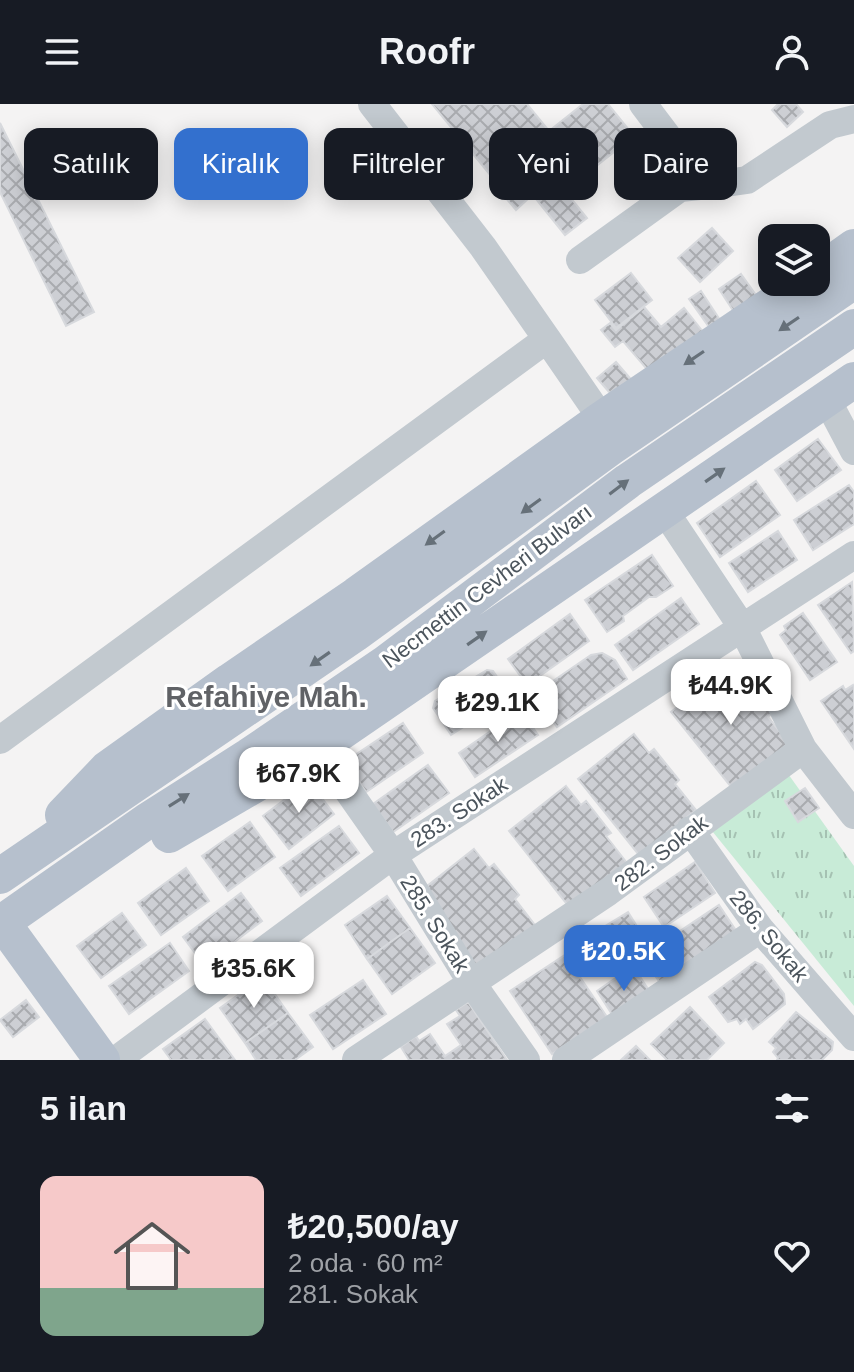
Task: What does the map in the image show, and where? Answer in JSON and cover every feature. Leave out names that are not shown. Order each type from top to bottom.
[{"type":"main road","points":[[830,264],[854,247]]},
{"type":"main road","name":"Necmettin Cevheri Bulvarı","points":[[5,871],[355,634],[610,448],[854,281]]},
{"type":"main road","points":[[5,871],[107,769],[602,419],[784,296]]},
{"type":"main road","name":"Necmettin Cevheri Bulvarı","points":[[1,924],[147,821],[386,663],[628,481],[854,327]]},
{"type":"main road","points":[[102,1060],[1,924],[165,837],[318,748],[840,389]]},
{"type":"street","points":[[372,104],[483,247],[602,419]]},
{"type":"street","points":[[643,104],[661,128]]},
{"type":"street","points":[[737,181],[747,180],[830,125],[854,119]]},
{"type":"street","points":[[580,260],[663,200]]},
{"type":"street","points":[[0,740],[547,339]]},
{"type":"street","points":[[840,389],[854,451]]},
{"type":"street","points":[[664,510],[742,627],[803,749],[854,815]]},
{"type":"street","name":"283. Sokak","points":[[116,1060],[393,855],[854,555]]},
{"type":"street","name":"285. Sokak","points":[[318,748],[393,855],[471,982],[526,1060]]},
{"type":"street","name":"282. Sokak","points":[[356,1060],[608,892],[803,749]]},
{"type":"street","name":"286. Sokak","points":[[690,830],[760,929],[854,1037]]},
{"type":"street","points":[[566,1060],[760,929]]},
{"type":"street","points":[[848,1060],[854,1053]]},
{"type":"green space","points":[[786,771],[854,866],[854,1006],[708,826]]},
{"type":"building","points":[[432,104],[527,104],[547,128],[489,128],[489,173],[473,154],[473,128],[452,128]]},
{"type":"building","points":[[583,104],[608,104],[628,128],[614,128],[614,152],[598,165],[598,128],[553,128]]},
{"type":"building","points":[[778,104],[796,104],[803,112],[787,127],[772,110]]},
{"type":"building","points":[[0,123],[24,171],[24,200],[38,200],[94,312],[66,326],[0,192]]},
{"type":"building","points":[[508,200],[527,200],[516,210]]},
{"type":"building","points":[[537,200],[572,200],[587,218],[565,235]]},
{"type":"building","points":[[712,228],[733,251],[700,282],[678,258]]},
{"type":"building","points":[[631,273],[652,300],[616,328],[595,300]]},
{"type":"building","points":[[741,274],[761,302],[738,318],[719,289]]},
{"type":"building","points":[[701,291],[722,323],[711,330],[689,299]]},
{"type":"building","points":[[644,307],[661,327],[684,308],[704,333],[652,375],[623,341],[615,347],[601,330],[610,323],[616,330]]},
{"type":"building","points":[[616,362],[641,391],[622,407],[597,378]]},
{"type":"building","points":[[818,439],[841,470],[797,501],[775,470]]},
{"type":"building","points":[[756,481],[780,515],[720,557],[697,523]]},
{"type":"building","points":[[849,485],[854,492],[854,524],[813,550],[794,520]]},
{"type":"building","points":[[778,531],[797,560],[748,592],[729,563]]},
{"type":"building","points":[[652,555],[673,586],[656,597],[649,597],[623,616],[624,621],[607,632],[585,600]]},
{"type":"building","points":[[852,582],[854,651],[851,653],[818,605]]},
{"type":"building","points":[[681,598],[699,624],[633,670],[615,645]]},
{"type":"building","points":[[803,613],[837,662],[810,680],[780,635],[786,630],[784,626]]},
{"type":"building","points":[[570,614],[589,641],[527,685],[508,659]]},
{"type":"building","points":[[602,653],[615,660],[627,679],[557,727],[546,711],[544,696],[547,685],[591,655]]},
{"type":"building","points":[[728,667],[743,685],[747,681],[772,713],[768,717],[789,743],[732,788],[671,712]]},
{"type":"building","points":[[487,670],[493,671],[511,697],[451,735],[433,708],[435,701]]},
{"type":"building","points":[[853,685],[854,749],[821,701],[843,686],[845,690]]},
{"type":"building","points":[[521,710],[538,735],[475,777],[459,753]]},
{"type":"building","points":[[403,723],[423,753],[366,792],[346,761]]},
{"type":"building","points":[[634,734],[649,753],[654,749],[679,780],[675,784],[696,810],[639,855],[578,779]]},
{"type":"building","points":[[428,765],[449,793],[393,832],[373,804]]},
{"type":"building","points":[[309,781],[334,814],[289,849],[263,816]]},
{"type":"building","points":[[566,786],[581,805],[586,801],[611,833],[606,836],[627,863],[570,908],[509,831]]},
{"type":"building","points":[[805,788],[819,808],[798,822],[785,801]]},
{"type":"building","points":[[250,822],[275,857],[228,891],[202,856]]},
{"type":"building","points":[[339,826],[359,853],[301,896],[280,868]]},
{"type":"building","points":[[474,849],[489,868],[494,864],[519,895],[515,899],[535,925],[478,971],[417,894]]},
{"type":"building","points":[[695,862],[715,893],[664,927],[644,897]]},
{"type":"building","points":[[186,868],[209,901],[161,935],[138,903]]},
{"type":"building","points":[[241,893],[262,921],[204,965],[183,937]]},
{"type":"building","points":[[387,896],[410,928],[367,959],[345,925]]},
{"type":"building","points":[[719,905],[739,935],[688,969],[668,939]]},
{"type":"building","points":[[628,912],[645,939],[596,970],[579,942]]},
{"type":"building","points":[[122,913],[146,945],[101,978],[77,946]]},
{"type":"building","points":[[410,928],[435,963],[392,994],[367,959]]},
{"type":"building","points":[[170,943],[189,971],[129,1014],[109,986]]},
{"type":"building","points":[[565,955],[607,1017],[552,1054],[510,991]]},
{"type":"building","points":[[655,955],[673,980],[663,987],[645,961]]},
{"type":"building","points":[[755,962],[762,965],[784,994],[785,1004],[753,1029],[746,1019],[740,1024],[737,1019],[728,1022],[709,997]]},
{"type":"building","points":[[633,966],[652,995],[615,1019],[597,991]]},
{"type":"building","points":[[263,977],[288,1013],[245,1043],[220,1008]]},
{"type":"building","points":[[363,980],[386,1014],[333,1049],[310,1015]]},
{"type":"building","points":[[26,1000],[39,1017],[13,1037],[0,1020]]},
{"type":"building","points":[[468,1002],[507,1060],[409,1060],[401,1047],[416,1036],[419,1041],[430,1034],[445,1056],[461,1045],[447,1024],[460,1016],[456,1010]]},
{"type":"building","points":[[690,1007],[724,1043],[707,1060],[667,1060],[651,1044]]},
{"type":"building","points":[[796,1012],[833,1042],[832,1050],[822,1060],[777,1060],[773,1052],[776,1048],[769,1042]]},
{"type":"building","points":[[288,1013],[313,1047],[295,1060],[256,1060],[245,1043]]},
{"type":"building","points":[[205,1019],[235,1060],[171,1060],[163,1049]]},
{"type":"building","points":[[636,1046],[650,1060],[621,1060]]},
{"type":"district","name":"Refahiye Mah.","points":[[266,696]]}]
